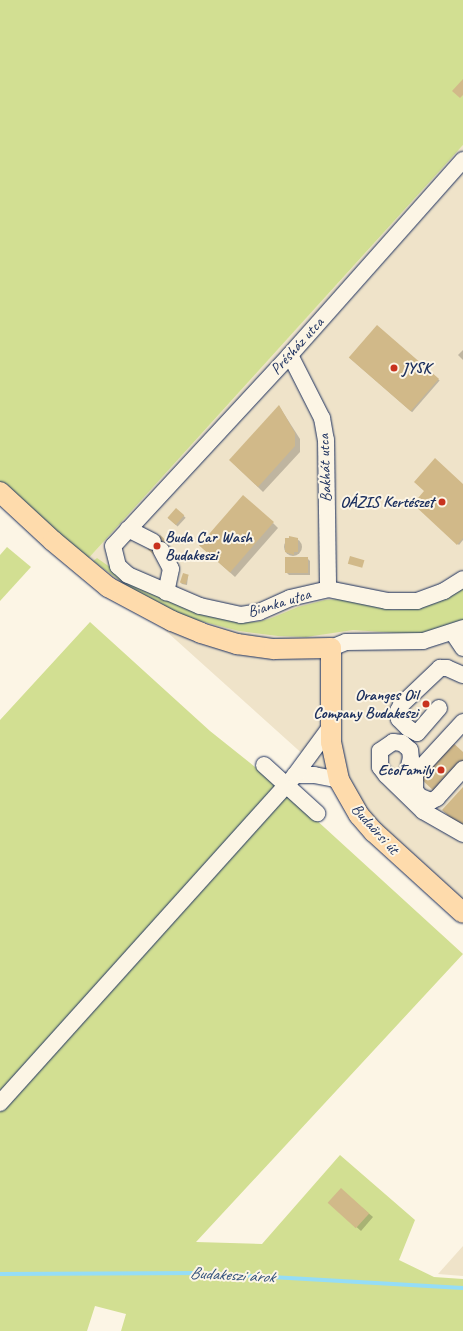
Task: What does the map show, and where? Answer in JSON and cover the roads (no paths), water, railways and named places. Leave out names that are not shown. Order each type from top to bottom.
[{"type":"main road","points":[[0,492],[53,541],[108,587],[172,621],[201,633],[237,644],[274,649],[331,648]]},
{"type":"main road","name":"Budaörsi út","points":[[331,648],[331,742],[339,780],[359,815],[374,832],[463,913]]},
{"type":"street","name":"Présház utca","points":[[128,529],[290,355],[463,160]]},
{"type":"street","name":"Bakhát utca","points":[[290,355],[322,418],[326,440],[328,589]]},
{"type":"street","points":[[128,529],[157,546],[171,569],[166,592]]},
{"type":"street","name":"Bianka utca","points":[[128,529],[114,546],[118,566],[128,575],[200,606],[241,615],[259,612],[290,598],[328,589],[387,601],[417,601],[444,591],[463,579]]},
{"type":"street","points":[[331,648],[346,642],[423,641],[458,630],[463,648]]},
{"type":"street","points":[[439,708],[417,733],[408,728],[399,718],[398,712],[400,705],[440,668],[447,668],[463,674]]},
{"type":"street","points":[[461,724],[415,774],[414,782],[419,796],[431,801],[437,798],[463,769]]},
{"type":"street","points":[[0,1103],[291,780],[331,726]]},
{"type":"street","points":[[264,765],[291,780],[317,813]]},
{"type":"street","points":[[291,780],[314,775],[339,780]]},
{"type":"street","points":[[403,790],[423,811],[463,834]]},
{"type":"waterway","name":"Budakeszi árok","points":[[0,1274],[202,1273],[463,1288]]},
{"type":"place","name":"JYSK","points":[[394,368]]},
{"type":"place","name":"OÁZIS Kertészet","points":[[442,502]]},
{"type":"place","name":"Buda Car Wash Budakeszi","points":[[157,546]]},
{"type":"place","name":"Oranges Oil Company Budakeszi","points":[[426,704]]},
{"type":"place","name":"EcoFamily","points":[[441,770]]}]
